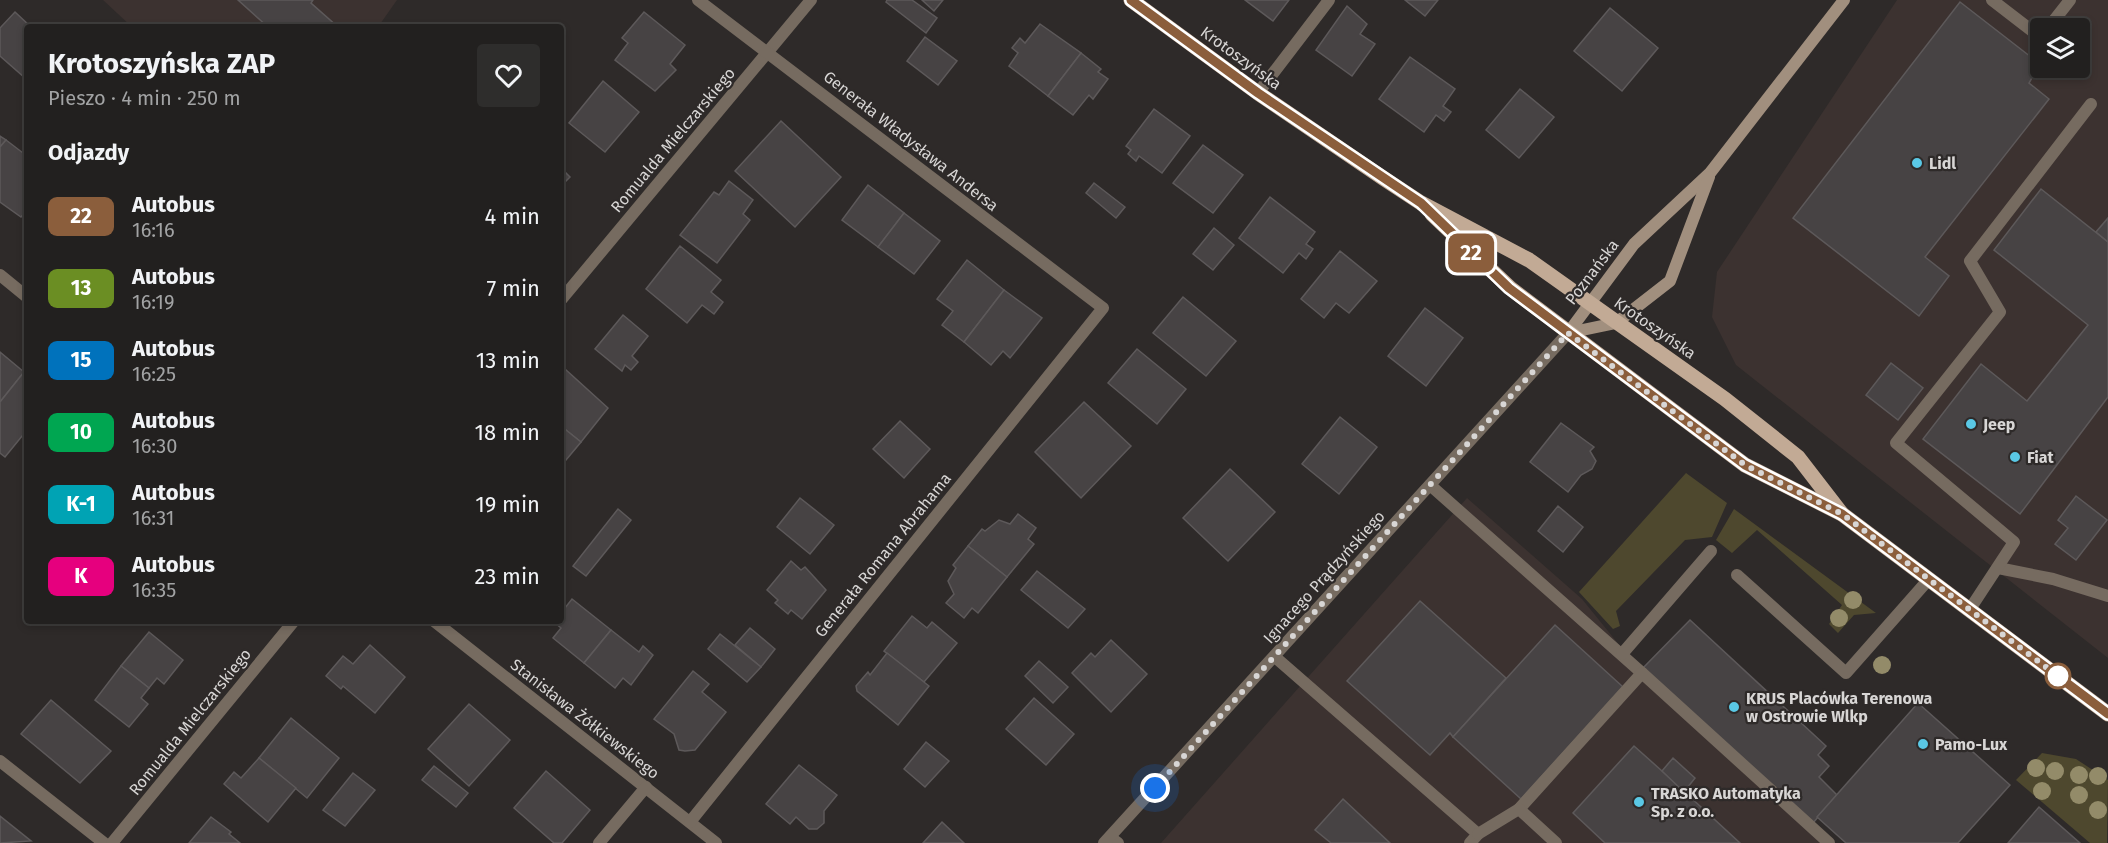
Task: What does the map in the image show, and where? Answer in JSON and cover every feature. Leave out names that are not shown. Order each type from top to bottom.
[{"type":"main road","name":"Krotoszyńska","points":[[1131,0],[1258,93],[1421,203],[1529,260],[1725,399],[1798,457],[1842,514]]},
{"type":"main road","name":"Poznańska","points":[[1568,333],[1634,243],[1710,173],[1844,0]]},
{"type":"main road","name":"Poznańska","points":[[1568,333],[1616,323],[1670,281],[1710,173]]},
{"type":"main road","name":"Krotoszyńska","points":[[1421,203],[1488,270],[1568,333],[1745,465],[1842,514],[2108,714]]},
{"type":"street","name":"Generała Władysława Andersa","points":[[698,0],[1103,308]]},
{"type":"street","name":"Romualda Mielczarskiego","points":[[564,296],[811,0]]},
{"type":"street","points":[[1258,93],[1329,0]]},
{"type":"street","points":[[1992,0],[2030,29]]},
{"type":"street","points":[[2056,18],[2070,0]]},
{"type":"street","points":[[1970,609],[2014,542],[1896,443],[2000,312],[1970,261],[2091,104]]},
{"type":"street","points":[[0,275],[24,295]]},
{"type":"street","name":"Generała Romana Abrahama","points":[[690,822],[1103,308]]},
{"type":"street","name":"Ignacego Prądzyńskiego","points":[[1111,841],[1568,333]]},
{"type":"street","points":[[1430,485],[1622,654],[1829,843]]},
{"type":"street","points":[[1622,654],[1711,551]]},
{"type":"street","points":[[1998,568],[2053,579],[2108,596]]},
{"type":"street","points":[[1737,575],[1846,673],[1929,579]]},
{"type":"street","name":"Romualda Mielczarskiego","points":[[112,843],[292,624]]},
{"type":"street","name":"Stanisława Żółkiewskiego","points":[[438,624],[716,843]]},
{"type":"street","points":[[1275,657],[1474,838],[1519,809],[1642,673]]},
{"type":"street","points":[[0,761],[104,843]]},
{"type":"street","points":[[599,843],[646,787]]},
{"type":"street","points":[[1519,809],[1556,843]]},
{"type":"shaded area","points":[[103,0],[397,0],[380,24],[129,24]]},
{"type":"shaded area","points":[[1897,0],[2108,0],[2108,658],[1736,365],[1712,317],[1717,272]]},
{"type":"shaded area","points":[[1686,473],[1727,503],[1712,537],[1685,540],[1616,611],[1620,626],[1613,629],[1579,592]]},
{"type":"shaded area","points":[[1467,498],[1582,599],[1642,673],[1834,843],[1161,843]]},
{"type":"shaded area","points":[[1734,509],[1876,613],[1854,615],[1838,633],[1829,624],[1842,605],[1757,530],[1732,553],[1716,540]]},
{"type":"shaded area","points":[[2042,753],[2076,759],[2108,780],[2107,843],[2090,843],[2016,780]]},
{"type":"building","points":[[238,0],[313,0],[311,3],[335,24],[265,24]]},
{"type":"building","points":[[887,0],[912,0],[937,18],[926,33],[886,2]]},
{"type":"building","points":[[922,0],[943,0],[934,11]]},
{"type":"building","points":[[1245,0],[1289,0],[1273,21]]},
{"type":"building","points":[[1405,0],[1438,0],[1425,16]]},
{"type":"building","name":"Lidl","points":[[1960,2],[2030,56],[2030,78],[2032,78],[2029,83],[2049,99],[1925,257],[1949,276],[1919,316],[1793,218]]},
{"type":"building","points":[[1347,6],[1367,24],[1360,34],[1375,44],[1352,76],[1316,50]]},
{"type":"building","points":[[1610,8],[1658,48],[1622,91],[1574,51]]},
{"type":"building","points":[[15,12],[28,24],[24,24],[24,77],[0,56],[0,28]]},
{"type":"building","points":[[644,12],[685,45],[670,64],[676,70],[655,91],[615,60],[628,43],[622,38]]},
{"type":"building","points":[[1040,24],[1081,53],[1048,96],[1009,66],[1018,53],[1012,48],[1020,38],[1025,43]]},
{"type":"building","points":[[925,37],[957,61],[938,85],[907,61]]},
{"type":"building","points":[[1081,53],[1101,69],[1098,72],[1108,79],[1093,99],[1089,95],[1073,115],[1048,96]]},
{"type":"building","points":[[1410,57],[1455,89],[1443,106],[1451,112],[1444,121],[1436,115],[1424,132],[1379,99]]},
{"type":"building","points":[[603,81],[639,112],[605,152],[569,123]]},
{"type":"building","points":[[1520,89],[1554,117],[1519,158],[1486,130]]},
{"type":"building","points":[[1154,109],[1190,136],[1162,173],[1139,156],[1136,161],[1128,154],[1131,150],[1126,146]]},
{"type":"building","points":[[781,121],[841,177],[795,227],[735,171]]},
{"type":"building","points":[[0,136],[6,140],[0,147]]},
{"type":"building","points":[[6,140],[24,154],[24,214],[21,217],[0,202],[0,147]]},
{"type":"building","points":[[1203,145],[1243,175],[1213,213],[1173,183]]},
{"type":"building","points":[[564,171],[570,177],[564,183]]},
{"type":"building","points":[[729,181],[753,200],[743,214],[750,220],[717,263],[680,235],[714,192],[719,195]]},
{"type":"building","points":[[1094,183],[1125,207],[1116,218],[1086,193]]},
{"type":"building","points":[[868,185],[904,213],[878,247],[842,220]]},
{"type":"building","points":[[2041,189],[2108,242],[2108,397],[2020,514],[1923,439],[1981,364],[2027,401],[2088,325],[1994,250]]},
{"type":"building","points":[[1270,197],[1315,232],[1306,244],[1313,249],[1306,259],[1299,253],[1283,273],[1239,238]]},
{"type":"building","points":[[904,213],[940,241],[914,274],[878,247]]},
{"type":"building","points":[[2108,218],[2108,242],[2096,232]]},
{"type":"building","points":[[1214,228],[1234,245],[1213,270],[1193,254]]},
{"type":"building","points":[[680,246],[721,280],[711,292],[723,302],[714,314],[702,305],[687,323],[646,289]]},
{"type":"building","points":[[1340,251],[1377,281],[1349,313],[1336,303],[1324,318],[1301,299]]},
{"type":"building","points":[[967,260],[1004,290],[964,342],[942,325],[953,311],[937,299]]},
{"type":"building","points":[[1004,290],[1042,318],[1010,358],[1003,351],[991,365],[964,342]]},
{"type":"building","points":[[1183,297],[1236,341],[1206,376],[1153,333]]},
{"type":"building","points":[[1425,308],[1463,338],[1426,386],[1388,356]]},
{"type":"building","points":[[623,315],[648,336],[632,356],[638,362],[631,370],[625,365],[622,371],[595,349]]},
{"type":"building","points":[[1137,349],[1186,389],[1157,424],[1108,383]]},
{"type":"building","points":[[0,352],[24,372],[0,402]]},
{"type":"building","points":[[1891,363],[1923,388],[1898,420],[1866,395]]},
{"type":"building","points":[[564,370],[608,408],[581,442],[564,428]]},
{"type":"building","points":[[24,372],[24,434],[5,457],[0,453],[0,402]]},
{"type":"building","points":[[1084,402],[1131,446],[1081,498],[1035,452]]},
{"type":"building","points":[[1340,417],[1377,447],[1339,494],[1302,464]]},
{"type":"building","points":[[900,421],[930,449],[904,478],[873,449]]},
{"type":"building","points":[[1561,423],[1594,447],[1590,451],[1596,461],[1592,469],[1581,475],[1568,492],[1530,462]]},
{"type":"building","points":[[564,428],[581,442],[564,462]]},
{"type":"building","points":[[1230,469],[1275,512],[1228,561],[1183,518]]},
{"type":"building","points":[[2076,496],[2107,520],[2076,560],[2055,544],[2068,528],[2058,520]]},
{"type":"building","points":[[800,498],[834,525],[810,554],[777,527]]},
{"type":"building","points":[[1558,506],[1583,527],[1563,552],[1538,531]]},
{"type":"building","points":[[618,509],[631,520],[586,576],[573,566]]},
{"type":"building","points":[[1018,514],[1036,528],[1028,539],[1034,544],[1007,577],[968,546],[982,529],[985,531],[999,520],[1010,524]]},
{"type":"building","points":[[968,546],[1007,577],[978,613],[972,608],[964,618],[946,603],[954,594],[948,581],[956,568],[953,565]]},
{"type":"building","points":[[791,561],[801,570],[805,567],[826,590],[802,619],[791,610],[788,614],[775,603],[778,600],[767,590]]},
{"type":"building","points":[[1037,571],[1085,609],[1068,628],[1021,590]]},
{"type":"building","points":[[572,599],[611,630],[584,663],[553,638],[561,628],[556,624],[564,624],[564,609]]},
{"type":"building","points":[[1420,601],[1506,678],[1453,737],[1450,733],[1430,755],[1347,681]]},
{"type":"building","points":[[912,616],[927,628],[932,622],[957,643],[924,682],[884,651]]},
{"type":"building","name":"KRUS Placówka Terenowa w Ostrowie Wlkp","points":[[1690,620],[1826,746],[1818,755],[1829,766],[1819,777],[1837,795],[1813,823],[1642,669]]},
{"type":"building","points":[[1555,625],[1623,687],[1521,799],[1453,737]]},
{"type":"building","points":[[750,628],[775,649],[761,667],[735,645]]},
{"type":"building","points":[[611,630],[639,652],[643,646],[653,655],[631,685],[623,678],[615,688],[584,663]]},
{"type":"building","points":[[149,632],[183,660],[164,684],[157,678],[149,688],[121,666]]},
{"type":"building","points":[[720,634],[761,667],[747,682],[708,649]]},
{"type":"building","points":[[1111,640],[1147,674],[1111,712],[1072,673],[1091,653],[1095,657]]},
{"type":"building","points":[[370,645],[405,677],[375,713],[343,686],[341,689],[326,676],[343,656],[353,664]]},
{"type":"building","points":[[887,653],[929,686],[898,725],[857,691],[856,686],[868,672],[870,675]]},
{"type":"building","points":[[1039,661],[1068,687],[1053,703],[1025,676]]},
{"type":"building","points":[[121,666],[149,688],[141,698],[148,704],[129,727],[95,700]]},
{"type":"building","points":[[693,671],[709,684],[702,692],[726,712],[695,750],[685,751],[679,750],[674,734],[654,719]]},
{"type":"building","points":[[1034,698],[1074,734],[1046,765],[1006,729]]},
{"type":"building","points":[[51,700],[111,751],[80,783],[21,734]]},
{"type":"building","name":"Pamo-Lux","points":[[1918,703],[2010,785],[1958,843],[1846,843],[1817,817]]},
{"type":"building","points":[[469,704],[510,740],[469,786],[428,749]]},
{"type":"building","points":[[291,718],[339,758],[307,798],[259,758]]},
{"type":"building","points":[[926,742],[949,761],[925,787],[904,769]]},
{"type":"building","name":"TRASKO Automatyka Sp. z o.o.","points":[[1634,746],[1740,843],[1605,843],[1573,813]]},
{"type":"building","points":[[259,758],[296,788],[268,822],[224,784],[234,772],[241,778]]},
{"type":"building","points":[[1673,758],[1695,778],[1684,792],[1662,771]]},
{"type":"building","points":[[799,765],[837,795],[824,811],[824,823],[817,829],[809,829],[796,817],[790,824],[766,804]]},
{"type":"building","points":[[434,766],[468,793],[456,807],[422,780]]},
{"type":"building","points":[[546,771],[590,810],[562,843],[554,843],[514,808]]},
{"type":"building","points":[[353,773],[375,790],[345,826],[323,810]]},
{"type":"building","points":[[1343,799],[1390,843],[1331,843],[1315,830]]},
{"type":"building","points":[[2039,807],[2080,843],[2008,843]]},
{"type":"building","points":[[0,816],[31,841],[0,843]]},
{"type":"building","points":[[211,817],[231,832],[229,834],[240,843],[189,843]]},
{"type":"building","points":[[942,822],[964,843],[923,843]]},
{"type":"bus line","name":"22","points":[[1131,0],[1258,93],[1421,203],[1509,288],[1745,465],[1842,514],[2108,714]]},
{"type":"place","name":"Lidl","points":[[1917,163]]},
{"type":"place","name":"Jeep","points":[[1971,424]]},
{"type":"place","name":"Fiat","points":[[2015,457]]},
{"type":"place","name":"KRUS Placówka Terenowa w Ostrowie Wlkp","points":[[1734,707]]},
{"type":"place","name":"Pamo-Lux","points":[[1923,744]]},
{"type":"place","name":"TRASKO Automatyka Sp. z o.o.","points":[[1639,802]]},
{"type":"route","points":[[1155,788],[1568,333],[1745,465],[1842,514],[2058,676]]}]
